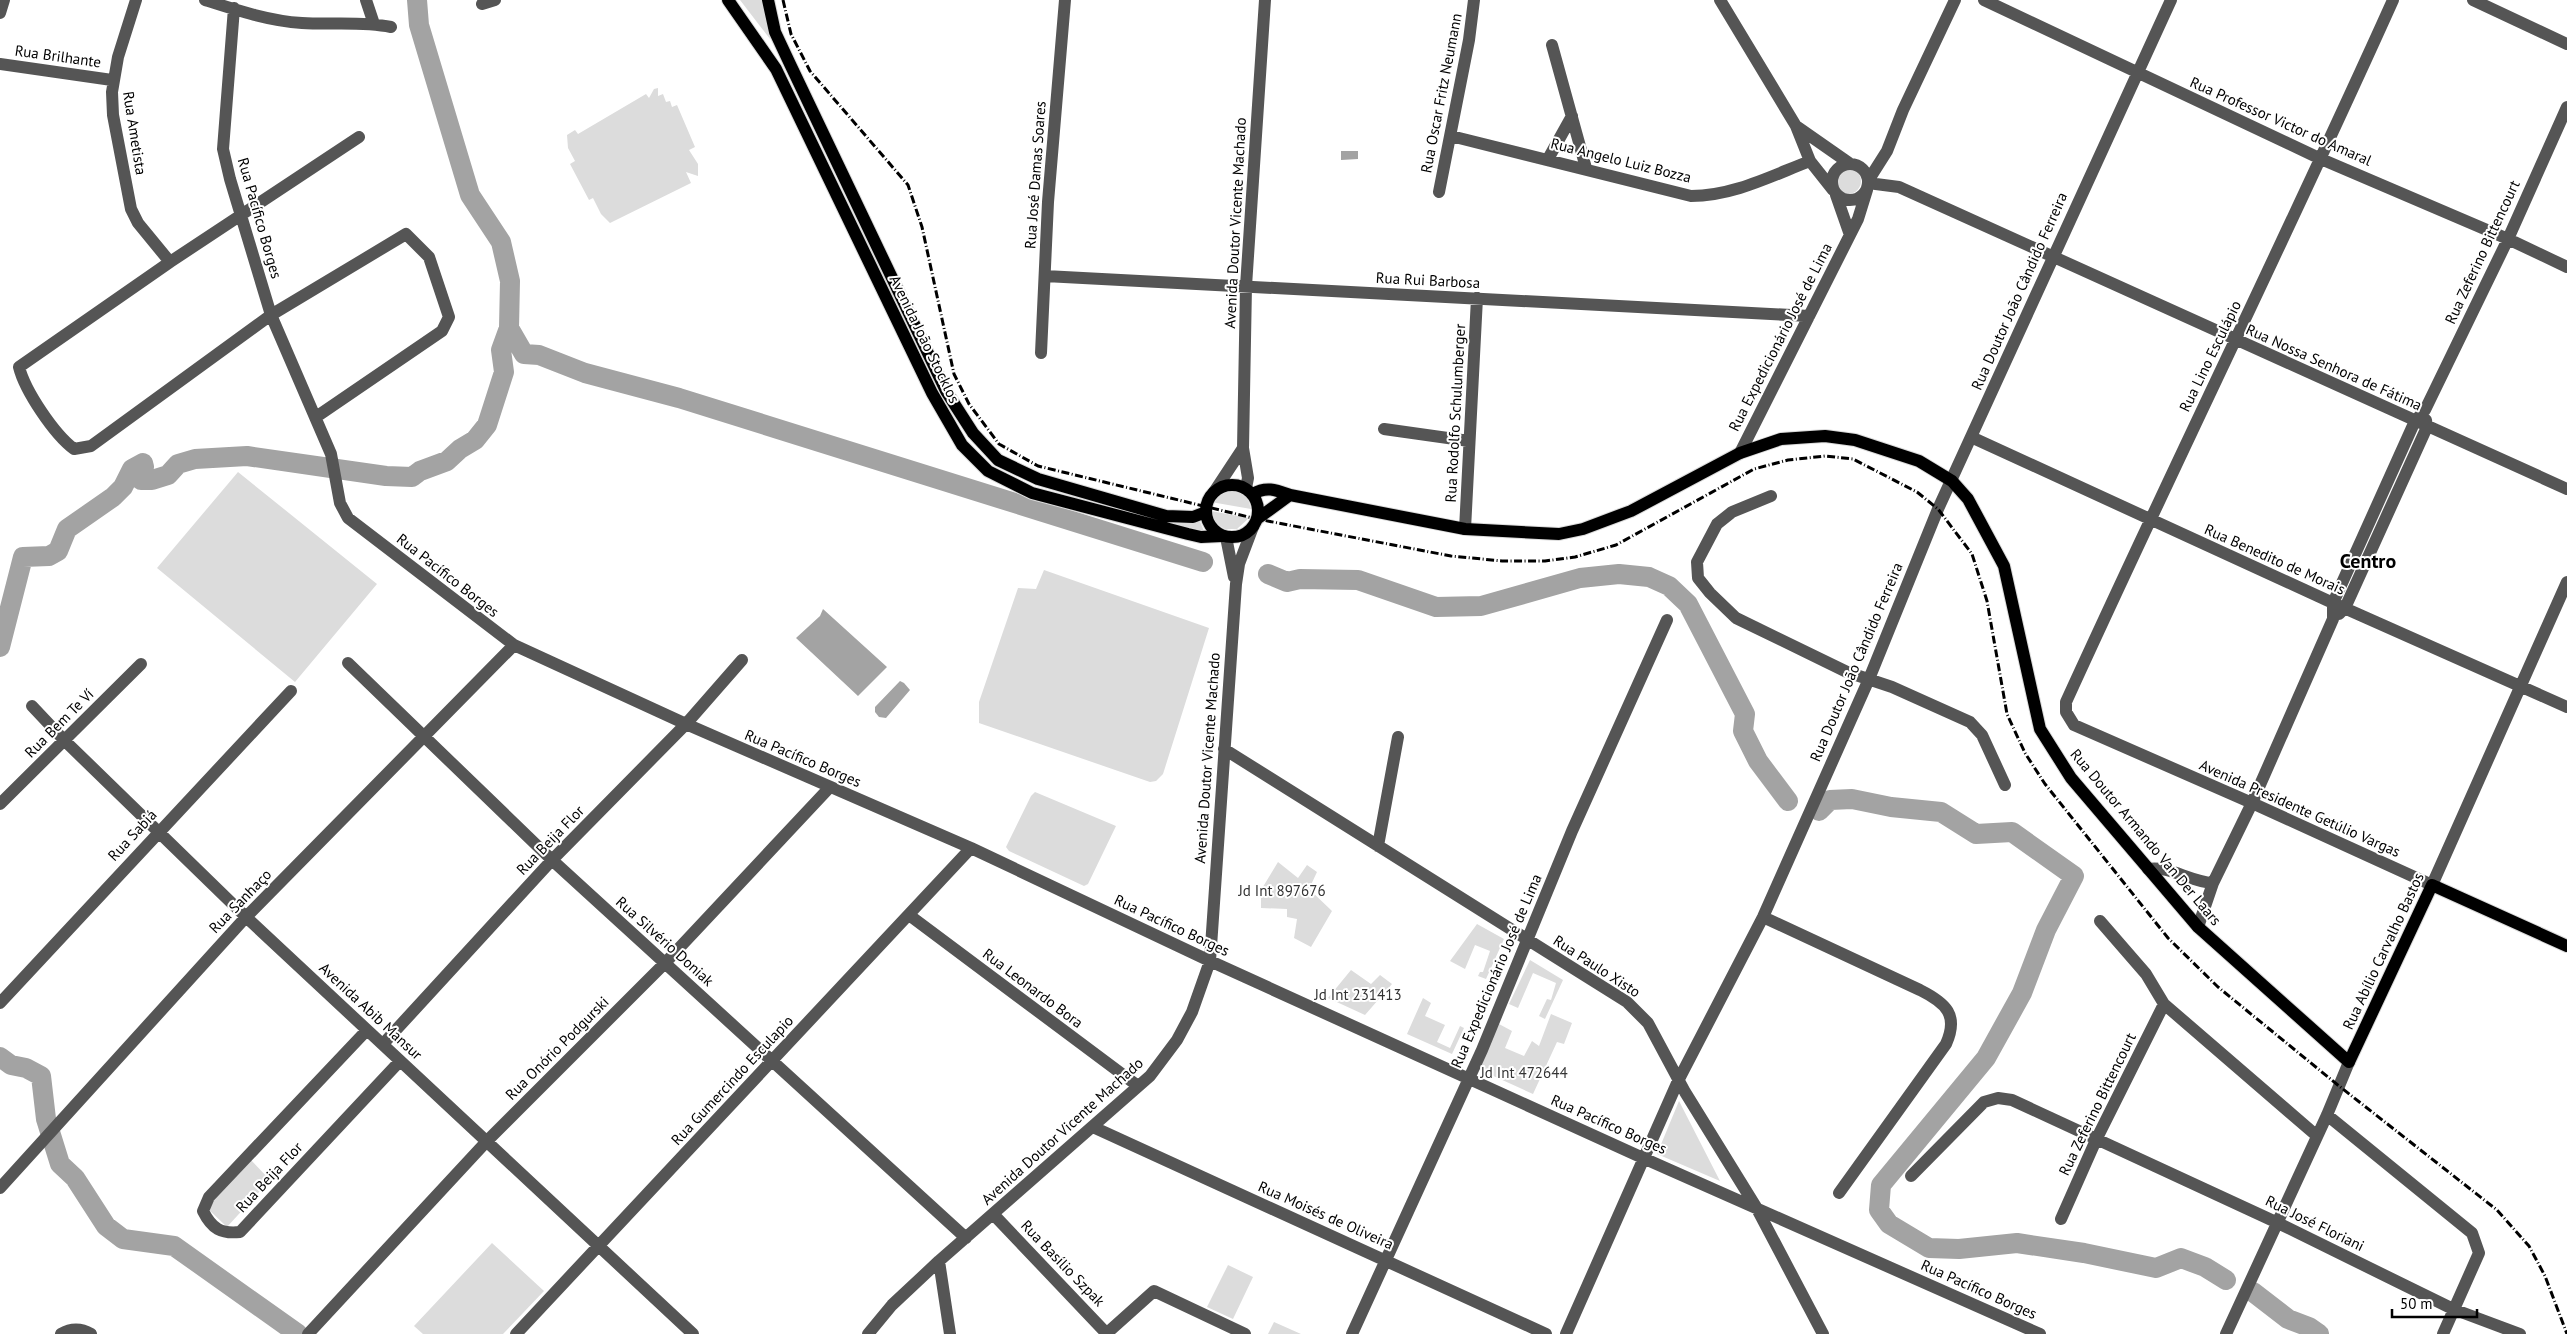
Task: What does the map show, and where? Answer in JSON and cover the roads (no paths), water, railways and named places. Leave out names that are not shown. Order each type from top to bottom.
[{"type":"main road","name":"Avenida João Stocklos","points":[[728,0],[776,68],[932,393],[962,445],[988,470],[1032,493],[1201,537],[1224,536]]},
{"type":"main road","name":"Avenida João Stocklos","points":[[768,0],[775,32],[798,82],[946,391],[973,432],[998,460],[1038,479],[1166,516],[1193,517],[1206,512]]},
{"type":"main road","name":"Rua Doutor Armando Van Der Laars","points":[[1250,491],[1270,489],[1290,495],[1465,529],[1559,534],[1583,530],[1631,511],[1740,453],[1781,439],[1825,436],[1855,440],[1911,458],[1952,480],[1968,499],[2004,566],[2040,729],[2071,778],[2198,927],[2349,1062]]},
{"type":"main road","points":[[1255,523],[1257,502],[1250,491],[1230,484],[1214,492],[1208,499],[1206,512],[1209,524],[1224,536],[1239,537],[1290,495]]},
{"type":"main road","name":"Avenida Presidente Getúlio Vargas","points":[[2432,885],[2567,946]]},
{"type":"main road","name":"Rua Abílio Carvalho Bastos","points":[[2349,1062],[2432,885]]},
{"type":"street","points":[[0,13],[4,0]]},
{"type":"street","name":"Rua Ametista","points":[[136,0],[112,80],[113,115],[131,209],[138,223],[170,262]]},
{"type":"street","points":[[205,0],[266,17],[301,23],[374,24],[391,27]]},
{"type":"street","points":[[366,0],[374,24]]},
{"type":"street","points":[[482,4],[495,0]]},
{"type":"street","name":"Rua José Damas Soares","points":[[1041,353],[1048,202],[1066,0]]},
{"type":"street","name":"Avenida Doutor Vicente Machado","points":[[1250,491],[1243,448],[1246,286],[1265,0]]},
{"type":"street","name":"Rua Oscar Fritz Neumann","points":[[1439,192],[1451,136],[1474,0]]},
{"type":"street","points":[[1720,0],[1796,126],[1810,161],[1835,192],[1847,200],[1859,198],[1868,184],[1865,171],[1796,126]]},
{"type":"street","name":"Rua Expedicionário José de Lima","points":[[1740,453],[1858,219],[1868,184],[1887,151],[1903,110],[1955,0]]},
{"type":"street","name":"Rua Professor Victor do Amaral","points":[[1984,0],[2321,159],[2508,239],[2567,267]]},
{"type":"street","name":"Rua Doutor João Cândido Ferreira","points":[[1566,1334],[1678,1081],[1763,917],[1869,679],[1938,509],[2171,0]]},
{"type":"street","name":"Rua Lino Esculápio","points":[[2074,726],[2066,712],[2066,702],[2149,520],[2321,159],[2393,0]]},
{"type":"street","points":[[2473,0],[2567,44]]},
{"type":"street","name":"Rua Pacífico Borges","points":[[234,8],[223,149],[271,315],[331,454],[340,503],[348,518],[514,645],[686,724],[971,848],[1210,961],[1643,1158],[1756,1206],[2040,1334]]},
{"type":"street","points":[[1552,45],[1586,168]]},
{"type":"street","name":"Rua Brilhante","points":[[0,64],[112,80]]},
{"type":"street","name":"Rua Zeferino Bittencourt","points":[[2421,424],[2425,410],[2508,239],[2567,107]]},
{"type":"street","points":[[1548,159],[1572,116]]},
{"type":"street","name":"Rua Angelo Luiz Bozza","points":[[1451,136],[1586,168],[1691,196],[1711,196],[1735,190],[1810,161]]},
{"type":"street","points":[[316,417],[442,330],[449,317],[428,258],[406,234],[271,315],[91,446],[74,449],[63,441],[23,381],[19,367],[170,262],[359,137]]},
{"type":"street","points":[[1835,192],[1832,178],[1834,172],[1842,164],[1855,165],[1887,151]]},
{"type":"street","name":"Rua Nossa Senhora de Fátima","points":[[1868,184],[1899,187],[2567,490]]},
{"type":"street","name":"Rua Expedicionário José de Lima","points":[[1835,192],[1850,235]]},
{"type":"street","name":"Rua Rui Barbosa","points":[[1045,276],[1809,316]]},
{"type":"street","name":"Rua Rodolfo Schulumberger","points":[[1465,529],[1477,298]]},
{"type":"street","points":[[2198,927],[2213,883],[2252,803],[2421,424]]},
{"type":"street","points":[[1384,429],[1469,441]]},
{"type":"street","name":"Rua Benedito de Morais","points":[[1971,437],[2149,520],[2567,708]]},
{"type":"street","points":[[1214,492],[1243,448]]},
{"type":"street","points":[[1771,496],[1732,512],[1717,524],[1697,562],[1698,578],[1736,618],[1847,672],[1869,679],[1970,722],[1982,735],[2005,784]]},
{"type":"street","name":"Avenida Doutor Vicente Machado","points":[[868,1334],[892,1305],[939,1261],[994,1215],[1150,1076],[1177,1040],[1192,1012],[1210,961],[1236,584],[1239,564],[1255,523]]},
{"type":"street","name":"Avenida Doutor Vicente Machado","points":[[1224,536],[1236,584]]},
{"type":"street","name":"Rua Abílio Carvalho Bastos","points":[[2432,885],[2567,582]]},
{"type":"street","name":"Rua Expedicionário José de Lima","points":[[1352,1334],[1469,1078],[1528,941],[1572,831],[1667,620]]},
{"type":"street","name":"Rua Sanhaço","points":[[0,1188],[246,917],[514,645]]},
{"type":"street","name":"Rua Beija Flor","points":[[383,1044],[552,860],[686,724],[742,660]]},
{"type":"street","name":"Rua Silvério Doniak","points":[[348,663],[552,860],[666,962],[966,1238]]},
{"type":"street","name":"Rua Bem Te Ví","points":[[0,804],[141,664]]},
{"type":"street","name":"Rua Sabiá","points":[[0,1003],[291,690]]},
{"type":"street","name":"Avenida Abib Mansur","points":[[32,706],[64,741],[246,917],[693,1334]]},
{"type":"street","name":"Avenida Presidente Getúlio Vargas","points":[[2074,726],[2252,803],[2432,885]]},
{"type":"street","points":[[1378,846],[1398,737]]},
{"type":"street","name":"Rua Paulo Xisto","points":[[1224,749],[1627,1002],[1648,1024],[1678,1081],[1756,1206],[1823,1334]]},
{"type":"street","name":"Rua Onório Podgurski","points":[[311,1331],[487,1141],[666,962],[830,787]]},
{"type":"street","name":"Rua Gumercindo Esculapio","points":[[516,1334],[971,848]]},
{"type":"street","points":[[2148,869],[2156,868],[2198,882],[2213,883]]},
{"type":"street","name":"Rua Leonardo Bora","points":[[908,915],[1138,1086]]},
{"type":"street","points":[[1763,917],[1920,990],[1944,1004],[1951,1016],[1951,1032],[1946,1044],[1839,1193]]},
{"type":"street","points":[[2100,921],[2146,974],[2164,1004],[2317,1136]]},
{"type":"street","name":"Rua Zeferino Bittencourt","points":[[2061,1219],[2096,1140],[2164,1004]]},
{"type":"street","name":"Rua Beija Flor","points":[[367,1030],[209,1197],[203,1211],[210,1225],[224,1234],[240,1232],[400,1061]]},
{"type":"street","name":"Rua Abílio Carvalho Bastos","points":[[2226,1334],[2327,1115],[2349,1062]]},
{"type":"street","name":"Rua José Floriani","points":[[1911,1176],[1984,1102],[1998,1098],[2012,1100],[2278,1222],[2453,1309],[2520,1334]]},
{"type":"street","points":[[2327,1115],[2472,1233],[2479,1253],[2443,1334]]},
{"type":"street","name":"Rua Moisés de Oliveira","points":[[1093,1127],[1546,1334]]},
{"type":"street","name":"Rua Basílio Szpak","points":[[994,1215],[1106,1334]]},
{"type":"street","points":[[939,1261],[950,1334]]},
{"type":"street","points":[[1106,1334],[1154,1291],[1245,1334]]},
{"type":"street","points":[[61,1334],[68,1330],[83,1329],[91,1334]]},
{"type":"waterway","points":[[417,0],[419,25],[470,195],[501,242],[510,281],[509,328],[524,354],[539,355],[585,373],[679,398],[1203,562]]},
{"type":"waterway","points":[[0,647],[23,557],[49,556],[58,551],[67,529],[113,497],[123,487],[132,469],[143,463],[144,467],[140,475],[141,480],[152,480],[168,475],[178,464],[195,459],[247,456],[386,476],[412,477],[420,471],[447,461],[460,449],[475,440],[487,425],[504,372],[501,350],[509,328]]},
{"type":"waterway","points":[[1268,574],[1287,582],[1300,579],[1358,580],[1436,607],[1481,606],[1580,578],[1619,574],[1649,577],[1669,586],[1688,604],[1745,714],[1743,731],[1758,761],[1788,801]]},
{"type":"waterway","points":[[1819,811],[1830,800],[1852,799],[1891,807],[1941,812],[1976,834],[2012,832],[2074,876],[2046,930],[2022,993],[1986,1058],[1881,1185],[1879,1210],[1889,1224],[1929,1248],[1959,1249],[2017,1243],[2084,1253],[2156,1268],[2181,1258],[2205,1267],[2226,1280]]},
{"type":"waterway","points":[[0,1057],[11,1065],[26,1068],[41,1076],[46,1119],[60,1164],[75,1178],[106,1226],[123,1239],[174,1246],[298,1334]]},
{"type":"waterway","points":[[2253,1292],[2288,1319],[2309,1327],[2319,1334]]},
{"type":"railway","points":[[783,0],[791,34],[810,71],[908,185],[922,227],[954,374],[969,404],[999,444],[1038,466],[1257,519],[1451,556],[1502,561],[1545,561],[1575,557],[1616,545],[1754,469],[1788,460],[1825,456],[1853,459],[1917,492],[1938,509],[1972,554],[1987,601],[2007,714],[2025,753],[2045,784],[2168,938],[2218,987],[2339,1086],[2497,1210],[2529,1246],[2545,1276],[2567,1334]]},
{"type":"district","name":"Centro","points":[[2368,561]]},
{"type":"park label","name":"Jd Int 897676","points":[[1282,890]]},
{"type":"park label","name":"Jd Int 231413","points":[[1358,994]]},
{"type":"park label","name":"Jd Int 472644","points":[[1524,1072]]}]
